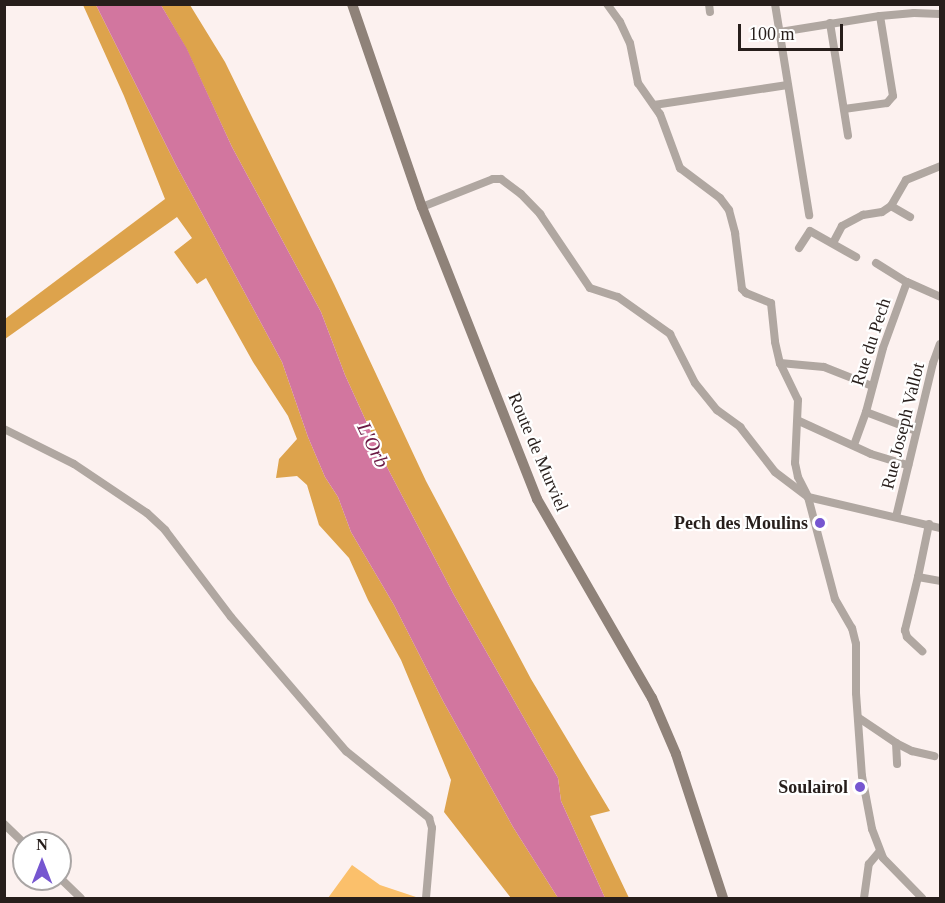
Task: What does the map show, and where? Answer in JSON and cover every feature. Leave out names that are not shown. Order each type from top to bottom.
[{"type":"main road","name":"Route de Murviel","points":[[352,4],[422,207],[537,499],[652,698],[676,754],[723,898]]},
{"type":"street","points":[[606,4],[620,22],[630,43],[639,83],[654,105],[680,168],[720,198],[729,210],[734,223],[742,289],[746,293],[771,303],[780,363],[796,391],[799,421],[795,463],[798,477],[808,497],[835,599],[852,628],[856,644],[862,776],[872,829],[879,852],[897,875],[922,898]]},
{"type":"street","points":[[775,4],[809,215]]},
{"type":"street","points":[[897,4],[897,14]]},
{"type":"street","points":[[780,32],[897,14],[940,14]]},
{"type":"street","points":[[844,109],[887,103],[893,96],[880,16]]},
{"type":"street","points":[[831,23],[848,136]]},
{"type":"street","points":[[654,105],[788,85]]},
{"type":"street","points":[[833,243],[842,226],[863,215],[882,212],[891,206],[906,180],[940,166]]},
{"type":"street","points":[[422,207],[493,179],[501,179],[521,194],[540,214],[590,288],[618,297],[670,334],[695,383],[717,410],[740,427],[775,472],[808,497],[940,528]]},
{"type":"street","points":[[891,206],[910,217]]},
{"type":"street","points":[[799,248],[810,231],[856,257]]},
{"type":"street","name":"Rue du Pech","points":[[876,263],[907,282],[940,297]]},
{"type":"street","name":"Rue du Pech","points":[[854,445],[907,282]]},
{"type":"street","name":"Rue Joseph Vallot","points":[[896,517],[933,363],[940,344]]},
{"type":"street","points":[[780,363],[824,367],[872,386]]},
{"type":"street","name":"Rue du Pech","points":[[866,412],[916,431]]},
{"type":"street","points":[[799,421],[871,454],[908,465]]},
{"type":"street","points":[[4,429],[74,464],[159,524],[181,549],[231,617],[346,751],[429,818],[432,828],[426,898]]},
{"type":"street","points":[[922,651],[907,637],[905,630],[929,524]]},
{"type":"street","points":[[918,577],[940,581]]},
{"type":"street","points":[[859,718],[896,743],[912,751],[934,756]]},
{"type":"street","points":[[896,743],[897,765]]},
{"type":"street","points":[[864,898],[869,864],[879,852]]},
{"type":"shaded area","points":[[83,5],[96,5],[176,165],[282,362],[308,437],[325,477],[338,497],[351,532],[394,605],[443,701],[513,827],[558,898],[511,898],[444,812],[451,780],[401,660],[368,600],[349,558],[319,525],[307,485],[297,476],[276,478],[279,459],[297,439],[288,416],[253,362],[206,278],[197,284],[174,252],[192,238],[177,217],[5,339],[5,319],[165,199],[124,96]]},
{"type":"shaded area","points":[[161,5],[190,5],[225,62],[334,284],[426,481],[531,679],[610,811],[590,816],[629,898],[605,898],[561,801],[558,778],[454,595],[387,467],[345,375],[321,312],[232,147],[187,50]]},
{"type":"shaded area","points":[[352,865],[380,885],[419,898],[328,898]]},
{"type":"water","name":"L'Orb","points":[[96,5],[161,5],[187,49],[232,147],[321,312],[345,375],[387,467],[454,595],[558,778],[561,801],[605,898],[558,898],[513,827],[443,701],[394,605],[351,532],[338,497],[325,477],[308,437],[282,362],[176,165]]},
{"type":"place","name":"Pech des Moulins","points":[[820,523]]},
{"type":"place","name":"Soulairol","points":[[860,787]]}]
